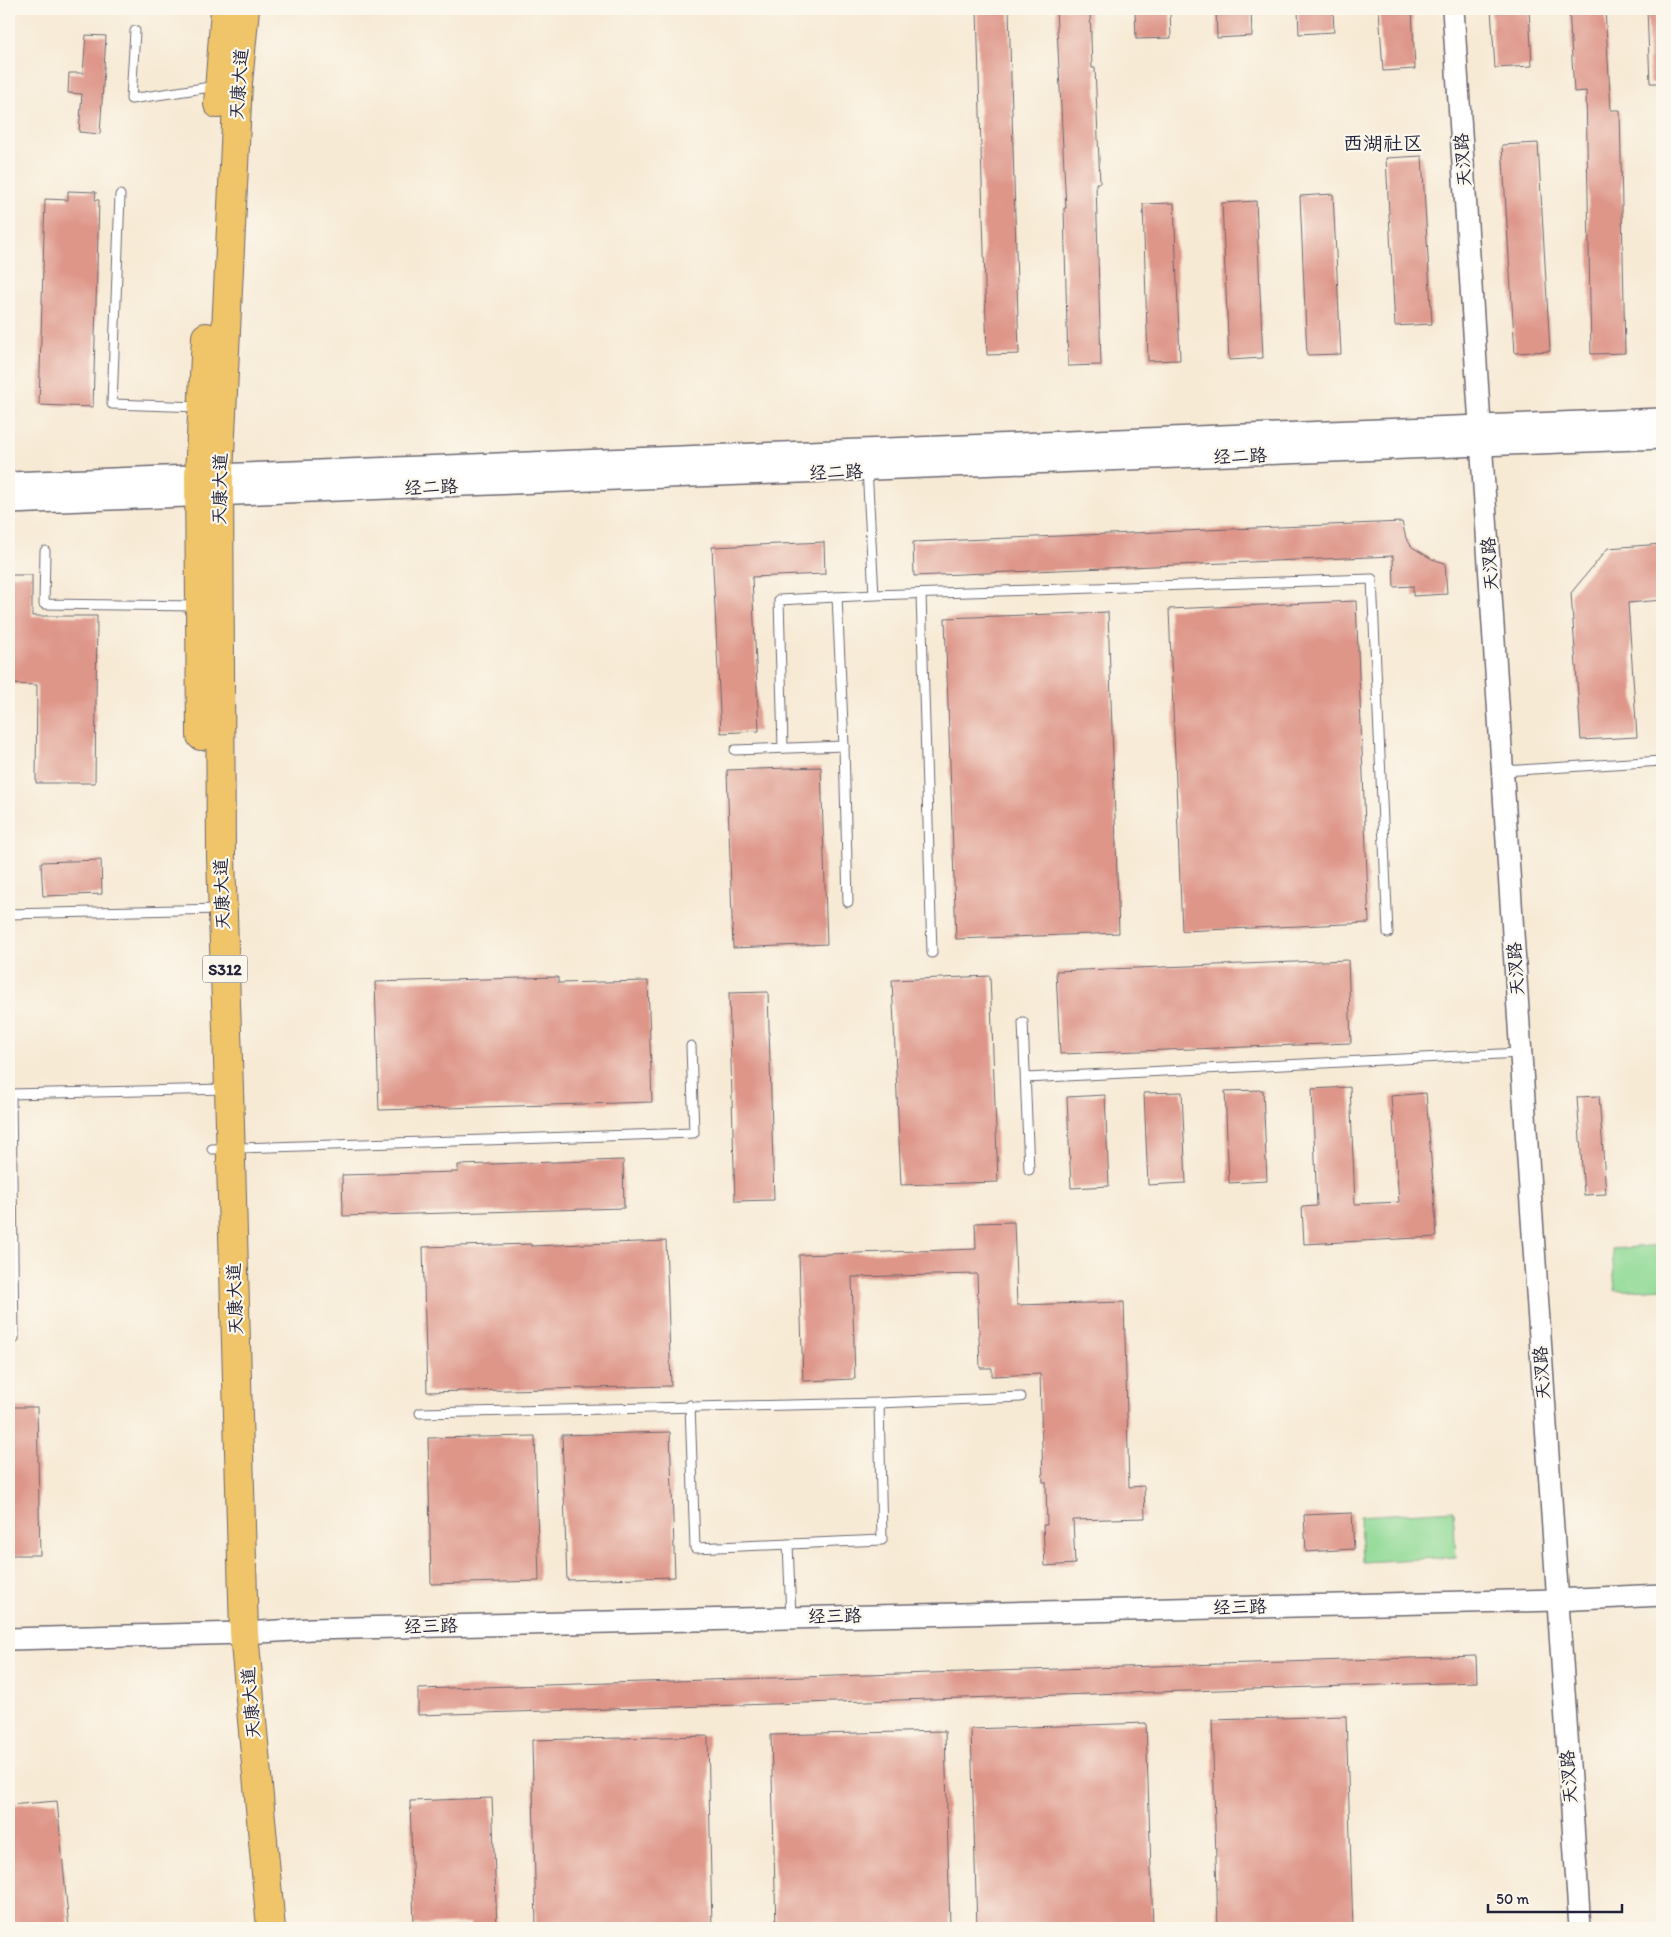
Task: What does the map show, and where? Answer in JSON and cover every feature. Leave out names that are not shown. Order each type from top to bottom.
[{"type":"main road","name":"天康大道","points":[[225,9],[229,84],[209,486],[213,909],[222,1149],[235,1633],[252,1928]]},
{"type":"main road","name":"天康大道","points":[[229,84],[245,9]]},
{"type":"main road","name":"天康大道","points":[[235,1633],[270,1928]]},
{"type":"street","name":"天汊路","points":[[1452,9],[1482,437],[1556,1600],[1580,1928]]},
{"type":"street","name":"经二路","points":[[1482,437],[1662,419]]},
{"type":"street","name":"经二路","points":[[9,503],[209,486],[867,460],[1482,437],[1662,438]]},
{"type":"street","name":"经二路","points":[[9,483],[209,486]]},
{"type":"street","name":"经三路","points":[[9,1638],[791,1617],[1556,1600],[1662,1595]]},
{"type":"lane","points":[[135,31],[131,99],[229,84]]},
{"type":"lane","points":[[120,195],[112,404],[213,407]]},
{"type":"lane","points":[[867,460],[874,595]]},
{"type":"lane","points":[[45,551],[44,604],[210,606]]},
{"type":"lane","points":[[783,748],[779,600],[874,595],[1372,579],[1388,933]]},
{"type":"lane","points":[[920,594],[932,952]]},
{"type":"lane","points":[[836,597],[844,746],[848,902]]},
{"type":"lane","points":[[735,750],[844,746]]},
{"type":"lane","points":[[1503,772],[1662,761]]},
{"type":"lane","points":[[9,914],[213,909]]},
{"type":"lane","points":[[1023,1022],[1029,1170]]},
{"type":"lane","points":[[222,1149],[694,1133],[691,1046]]},
{"type":"lane","points":[[1026,1078],[1521,1053]]},
{"type":"lane","points":[[14,1339],[10,1094],[220,1089]]},
{"type":"lane","points":[[420,1413],[879,1403],[1021,1397]]},
{"type":"lane","points":[[690,1406],[695,1548],[882,1540],[879,1403]]},
{"type":"lane","points":[[788,1544],[791,1617]]},
{"type":"green space","points":[[1662,1245],[1662,1288],[1615,1291],[1612,1249]]},
{"type":"green space","points":[[1453,1510],[1456,1557],[1362,1562],[1360,1516]]},
{"type":"building","points":[[977,9],[1009,9],[1019,354],[987,355]]},
{"type":"building","points":[[1056,9],[1090,9],[1092,68],[1095,68],[1100,183],[1096,183],[1101,365],[1068,366],[1064,208],[1066,208]]},
{"type":"building","points":[[1135,9],[1170,9],[1171,38],[1136,39]]},
{"type":"building","points":[[1216,9],[1251,9],[1252,36],[1217,38]]},
{"type":"building","points":[[1298,9],[1333,9],[1334,32],[1299,34]]},
{"type":"building","points":[[1379,9],[1412,9],[1415,69],[1383,71]]},
{"type":"building","points":[[1491,9],[1529,9],[1532,66],[1495,68]]},
{"type":"building","points":[[1569,9],[1605,9],[1611,110],[1620,110],[1625,353],[1591,354],[1586,91],[1574,92]]},
{"type":"building","points":[[1647,9],[1662,9],[1662,83],[1650,83]]},
{"type":"building","points":[[86,35],[106,36],[100,134],[79,132],[82,94],[68,93],[69,73],[83,73]]},
{"type":"building","points":[[1538,143],[1550,351],[1515,353],[1502,145]]},
{"type":"building","points":[[1422,156],[1432,324],[1395,326],[1386,158]]},
{"type":"building","points":[[68,191],[96,192],[95,200],[99,200],[93,407],[39,405],[45,199],[68,200]]},
{"type":"building","points":[[1333,194],[1341,354],[1307,355],[1300,196]]},
{"type":"building","points":[[1256,201],[1263,358],[1229,360],[1222,203]]},
{"type":"building","points":[[1174,203],[1180,360],[1148,361],[1143,204]]},
{"type":"building","points":[[1402,522],[1406,538],[1412,547],[1432,559],[1445,563],[1447,594],[1413,596],[1413,586],[1394,587],[1393,556],[914,576],[913,542]]},
{"type":"building","points":[[824,542],[825,574],[752,577],[759,731],[721,733],[712,547]]},
{"type":"building","points":[[1662,544],[1662,600],[1628,603],[1637,737],[1581,740],[1571,593],[1608,548]]},
{"type":"building","points":[[9,575],[32,575],[32,616],[97,616],[95,783],[36,783],[37,685],[9,684]]},
{"type":"building","points":[[1356,601],[1369,923],[1182,931],[1169,609]]},
{"type":"building","points":[[1108,612],[1119,933],[956,939],[945,618]]},
{"type":"building","points":[[821,767],[827,944],[733,948],[727,770]]},
{"type":"building","points":[[101,860],[102,894],[43,896],[41,862]]},
{"type":"building","points":[[1348,960],[1351,1043],[1060,1054],[1056,971]]},
{"type":"building","points":[[990,976],[998,1182],[901,1185],[892,980]]},
{"type":"building","points":[[558,977],[558,983],[648,981],[652,1102],[379,1110],[375,982]]},
{"type":"building","points":[[768,992],[774,1200],[735,1201],[729,993]]},
{"type":"building","points":[[1350,1087],[1355,1204],[1399,1202],[1391,1096],[1426,1093],[1437,1237],[1304,1244],[1302,1207],[1317,1206],[1312,1089]]},
{"type":"building","points":[[1263,1090],[1267,1181],[1229,1183],[1225,1091]]},
{"type":"building","points":[[1182,1092],[1186,1183],[1148,1185],[1144,1093]]},
{"type":"building","points":[[1105,1095],[1109,1186],[1071,1188],[1067,1097]]},
{"type":"building","points":[[1599,1096],[1606,1194],[1584,1195],[1577,1097]]},
{"type":"building","points":[[623,1160],[624,1208],[343,1216],[342,1175],[458,1172],[458,1165]]},
{"type":"building","points":[[1014,1222],[1017,1305],[1124,1302],[1129,1487],[1144,1486],[1145,1518],[1073,1520],[1075,1564],[1045,1566],[1043,1525],[1047,1525],[1046,1482],[1043,1482],[1040,1374],[992,1376],[992,1368],[980,1368],[977,1274],[852,1277],[855,1379],[803,1381],[799,1255],[976,1249],[975,1223]]},
{"type":"building","points":[[666,1241],[671,1386],[427,1392],[423,1247],[531,1244],[531,1246]]},
{"type":"building","points":[[9,1407],[37,1407],[40,1555],[9,1555]]},
{"type":"building","points":[[670,1432],[675,1577],[567,1580],[562,1435]]},
{"type":"building","points":[[535,1436],[539,1581],[431,1584],[428,1438]]},
{"type":"building","points":[[1352,1513],[1354,1549],[1306,1552],[1304,1515]]},
{"type":"building","points":[[1476,1656],[1477,1682],[418,1715],[418,1689]]},
{"type":"building","points":[[1346,1716],[1353,1928],[1218,1928],[1212,1720]]},
{"type":"building","points":[[1146,1723],[1153,1928],[977,1928],[971,1729]]},
{"type":"building","points":[[945,1731],[950,1928],[776,1928],[771,1735]]},
{"type":"building","points":[[708,1736],[712,1928],[536,1928],[532,1740]]},
{"type":"building","points":[[492,1798],[497,1928],[470,1928],[470,1923],[414,1925],[410,1801]]},
{"type":"building","points":[[57,1801],[69,1928],[9,1928],[9,1805]]},
{"type":"district","name":"西湖社区","points":[[1383,143]]}]
